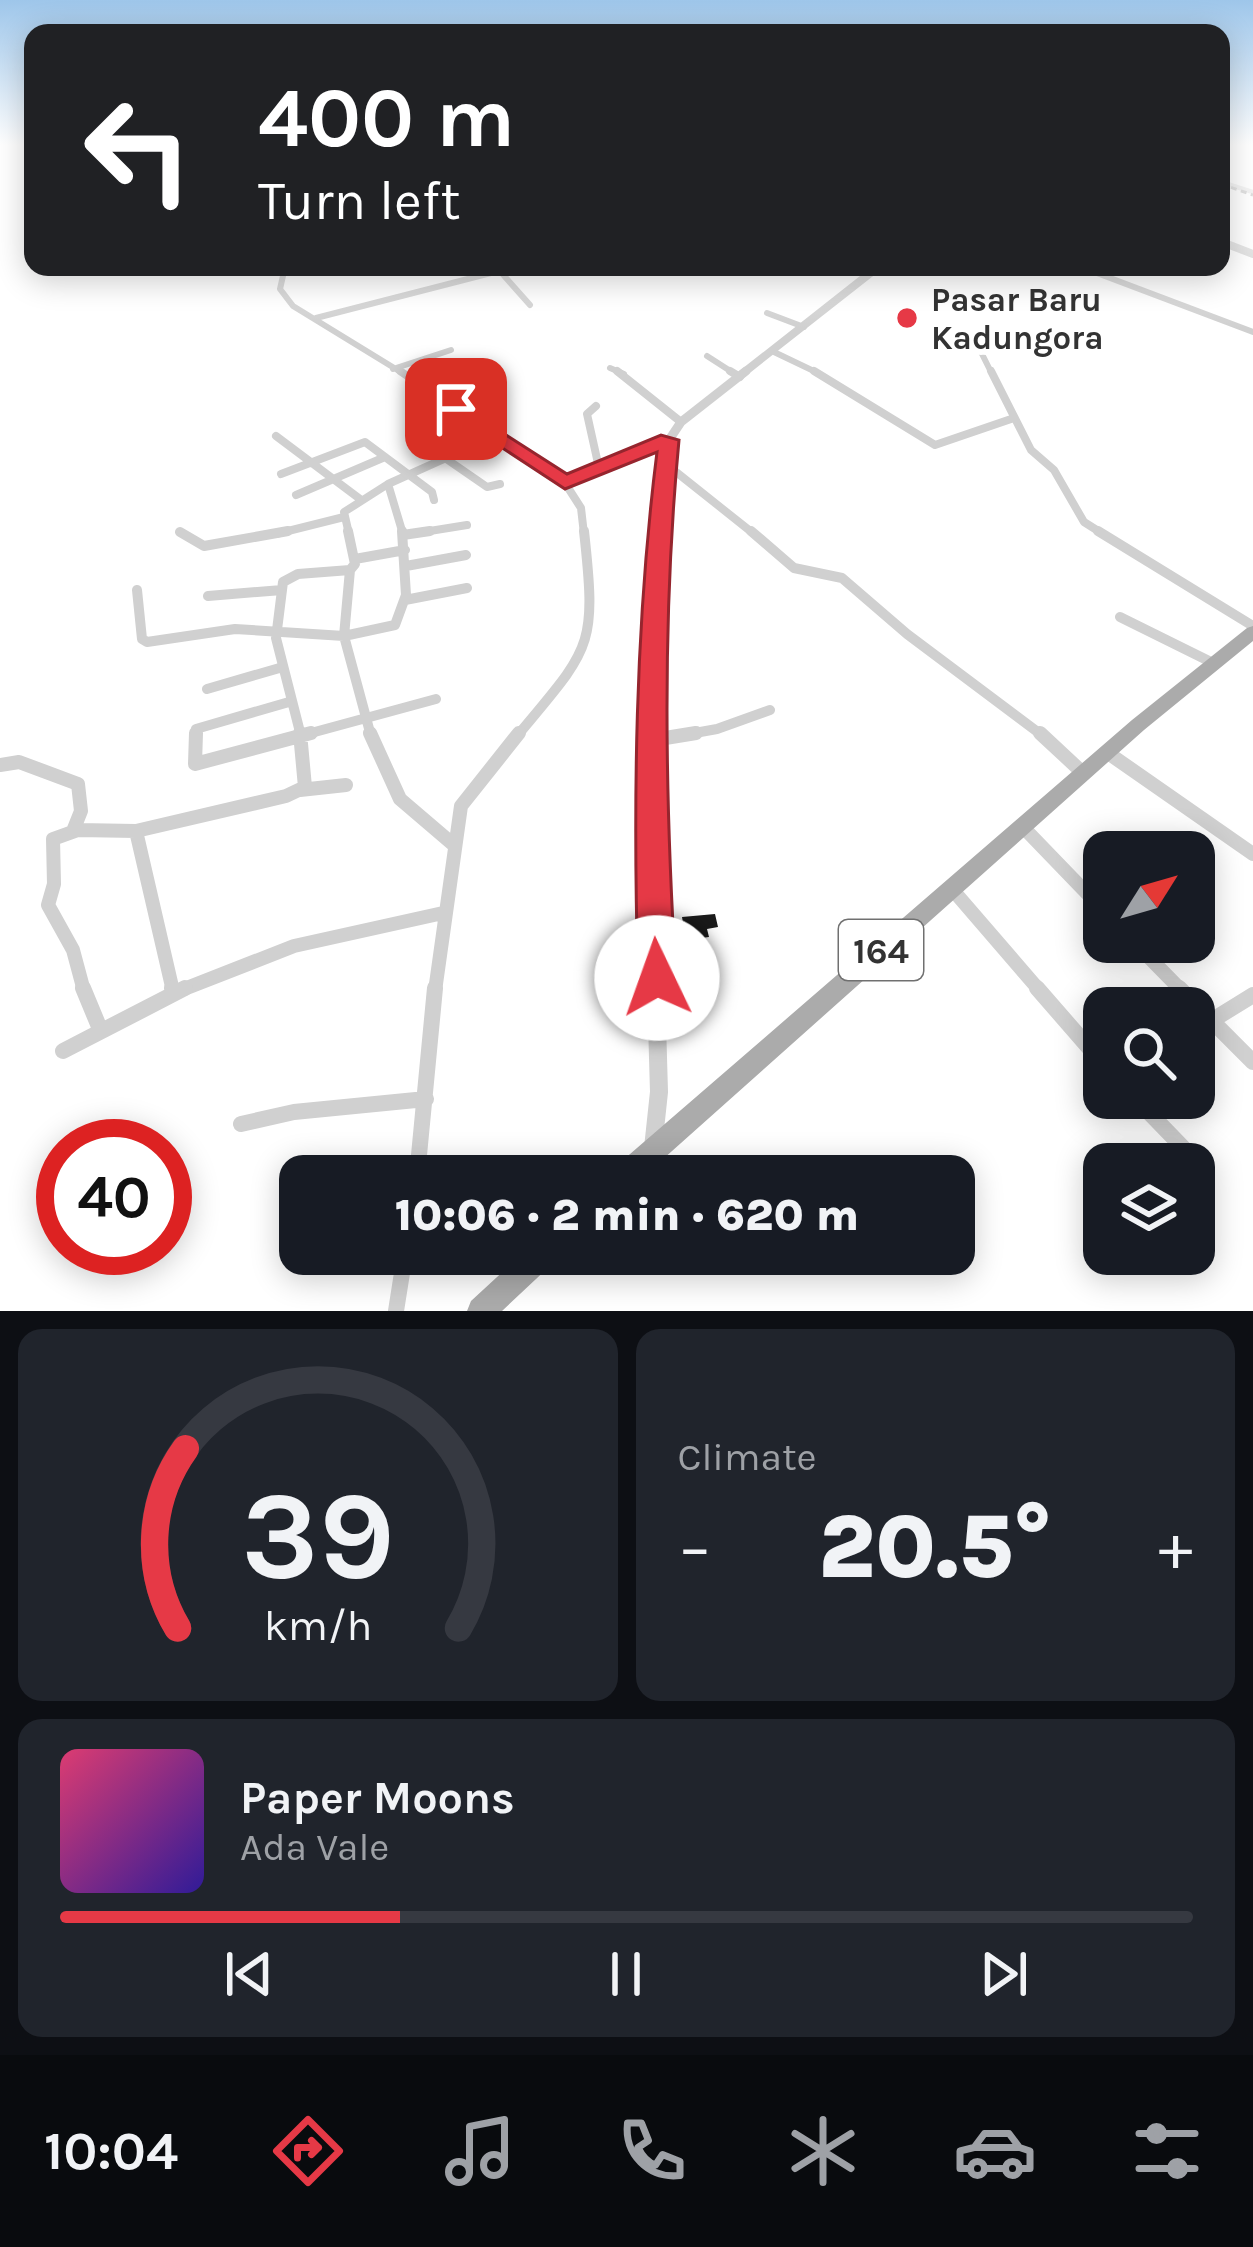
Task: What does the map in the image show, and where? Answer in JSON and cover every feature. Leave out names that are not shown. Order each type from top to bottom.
[{"type":"main road","name":"164","points":[[646,1155],[1138,725],[1253,631]]},
{"type":"main road","points":[[481,1311],[520,1275]]},
{"type":"street","points":[[283,276],[280,289],[285,299],[565,482],[581,508],[590,640],[580,660],[464,799],[455,817],[455,846],[433,981],[419,1155]]},
{"type":"street","points":[[316,318],[477,276]]},
{"type":"street","points":[[505,276],[530,305]]},
{"type":"street","points":[[653,1148],[659,1092],[655,569],[669,440],[681,422],[867,276]]},
{"type":"street","points":[[1105,276],[1253,332]]},
{"type":"street","points":[[767,313],[804,327]]},
{"type":"street","points":[[977,344],[1030,451],[1054,470],[1094,532],[1253,631]]},
{"type":"street","points":[[393,369],[451,350]]},
{"type":"street","points":[[775,352],[824,376],[935,445],[1014,418]]},
{"type":"street","points":[[707,356],[740,377]]},
{"type":"street","points":[[610,368],[638,382],[681,422]]},
{"type":"street","points":[[596,406],[587,414],[598,468]]},
{"type":"street","points":[[455,846],[400,799],[373,743],[344,636],[352,564],[344,517],[346,508],[388,484],[497,435]]},
{"type":"street","points":[[276,436],[361,499]]},
{"type":"street","points":[[565,482],[669,440]]},
{"type":"street","points":[[281,473],[364,442],[432,492],[434,500]]},
{"type":"street","points":[[296,495],[385,457]]},
{"type":"street","points":[[446,458],[487,487],[500,484]]},
{"type":"street","points":[[666,464],[794,568],[842,578],[907,634],[1026,720],[1083,773]]},
{"type":"street","points":[[137,590],[142,639],[147,642],[235,629],[344,636],[395,625],[405,600],[406,566],[404,535],[388,484]]},
{"type":"street","points":[[180,532],[204,546],[344,517]]},
{"type":"street","points":[[404,535],[467,524]]},
{"type":"street","points":[[301,790],[309,782],[309,763],[289,702],[275,632],[284,582],[298,574],[405,550]]},
{"type":"street","points":[[406,566],[466,555]]},
{"type":"street","points":[[405,600],[467,588]]},
{"type":"street","points":[[208,596],[282,590]]},
{"type":"street","points":[[1120,617],[1213,663]]},
{"type":"street","points":[[207,689],[283,667]]},
{"type":"street","points":[[289,702],[196,729],[195,764],[436,699]]},
{"type":"street","points":[[653,740],[717,729],[770,710]]},
{"type":"street","points":[[1108,753],[1253,854]]},
{"type":"street","points":[[0,765],[15,761],[78,784],[80,831]]},
{"type":"street","points":[[100,1029],[78,976],[74,950],[48,905],[54,884],[53,839],[80,831],[136,831],[301,790],[346,785]]},
{"type":"street","points":[[1022,826],[1083,888]]},
{"type":"street","points":[[136,831],[173,992]]},
{"type":"street","points":[[952,889],[1083,1041]]},
{"type":"street","points":[[63,1051],[173,992],[339,932],[443,913]]},
{"type":"street","points":[[1154,963],[1177,987]]},
{"type":"street","points":[[1215,1019],[1253,995]]},
{"type":"street","points":[[1215,1026],[1253,1062]]},
{"type":"street","points":[[241,1124],[294,1112],[426,1099]]},
{"type":"street","points":[[1156,1119],[1179,1143]]},
{"type":"street","points":[[396,1311],[402,1275]]},
{"type":"building","points":[[715,914],[718,927],[707,929],[709,937],[686,940],[682,917]]},
{"type":"place","name":"Pasar Baru Kadungora","points":[[907,318]]},
{"type":"route","points":[[456,409],[565,482],[669,440],[655,569],[652,867],[657,978]]}]
